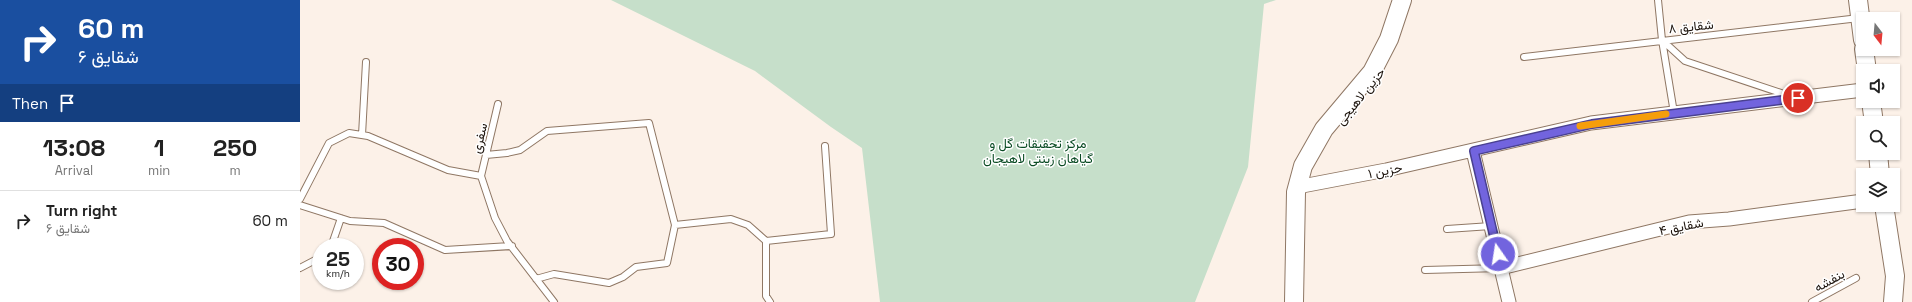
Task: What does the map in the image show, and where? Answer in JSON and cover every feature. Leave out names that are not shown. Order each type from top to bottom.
[{"type":"street","name":"حزین لاهیجی","points":[[1294,302],[1294,223],[1297,187],[1303,166],[1324,129],[1372,72],[1389,39],[1402,0]]},
{"type":"street","name":"حزین لاهیجی","points":[[1297,187],[1325,138],[1379,77],[1400,38],[1411,0]]},
{"type":"street","points":[[1858,0],[1859,12]]},
{"type":"street","name":"حزین ۱","points":[[1297,187],[1386,170],[1592,124],[1856,91]]},
{"type":"street","points":[[1474,151],[1509,302]]},
{"type":"street","name":"شقایق ۴","points":[[1501,268],[1689,222],[1729,219],[1856,202]]},
{"type":"street","points":[[1885,212],[1894,276],[1893,302]]},
{"type":"lane","points":[[1658,0],[1662,40],[1674,113]]},
{"type":"lane","name":"شقایق ۸","points":[[1524,57],[1856,18]]},
{"type":"lane","points":[[1662,40],[1685,61],[1798,98]]},
{"type":"lane","points":[[362,135],[366,62]]},
{"type":"lane","name":"سفری","points":[[481,176],[498,104]]},
{"type":"lane","points":[[486,154],[507,153],[520,150],[547,131],[649,123],[675,225],[667,263],[636,267],[623,277],[609,283],[554,274],[536,279]]},
{"type":"lane","points":[[300,199],[329,143],[349,133],[368,136],[448,170],[481,176],[495,218],[512,246],[554,302]]},
{"type":"lane","points":[[675,225],[732,219],[748,225],[766,241],[831,234],[825,146]]},
{"type":"lane","points":[[300,205],[350,221],[384,223],[445,250],[512,246]]},
{"type":"lane","points":[[334,238],[340,218]]},
{"type":"lane","points":[[1447,229],[1491,226]]},
{"type":"lane","points":[[766,241],[766,296],[770,302]]},
{"type":"lane","points":[[300,268],[312,264]]},
{"type":"lane","points":[[1425,270],[1501,268]]},
{"type":"lane","name":"بنفشه","points":[[1812,302],[1856,278]]},
{"type":"green space","name":"مرکز تحقیقات گل و گیاهان زینتی لاهیجان","points":[[611,0],[1276,0],[1264,4],[1248,167],[1195,302],[880,302],[862,148],[755,71]]},
{"type":"slow traffic","points":[[1580,126],[1666,114]]},
{"type":"route","points":[[1498,254],[1474,151],[1592,124],[1798,98]]}]
